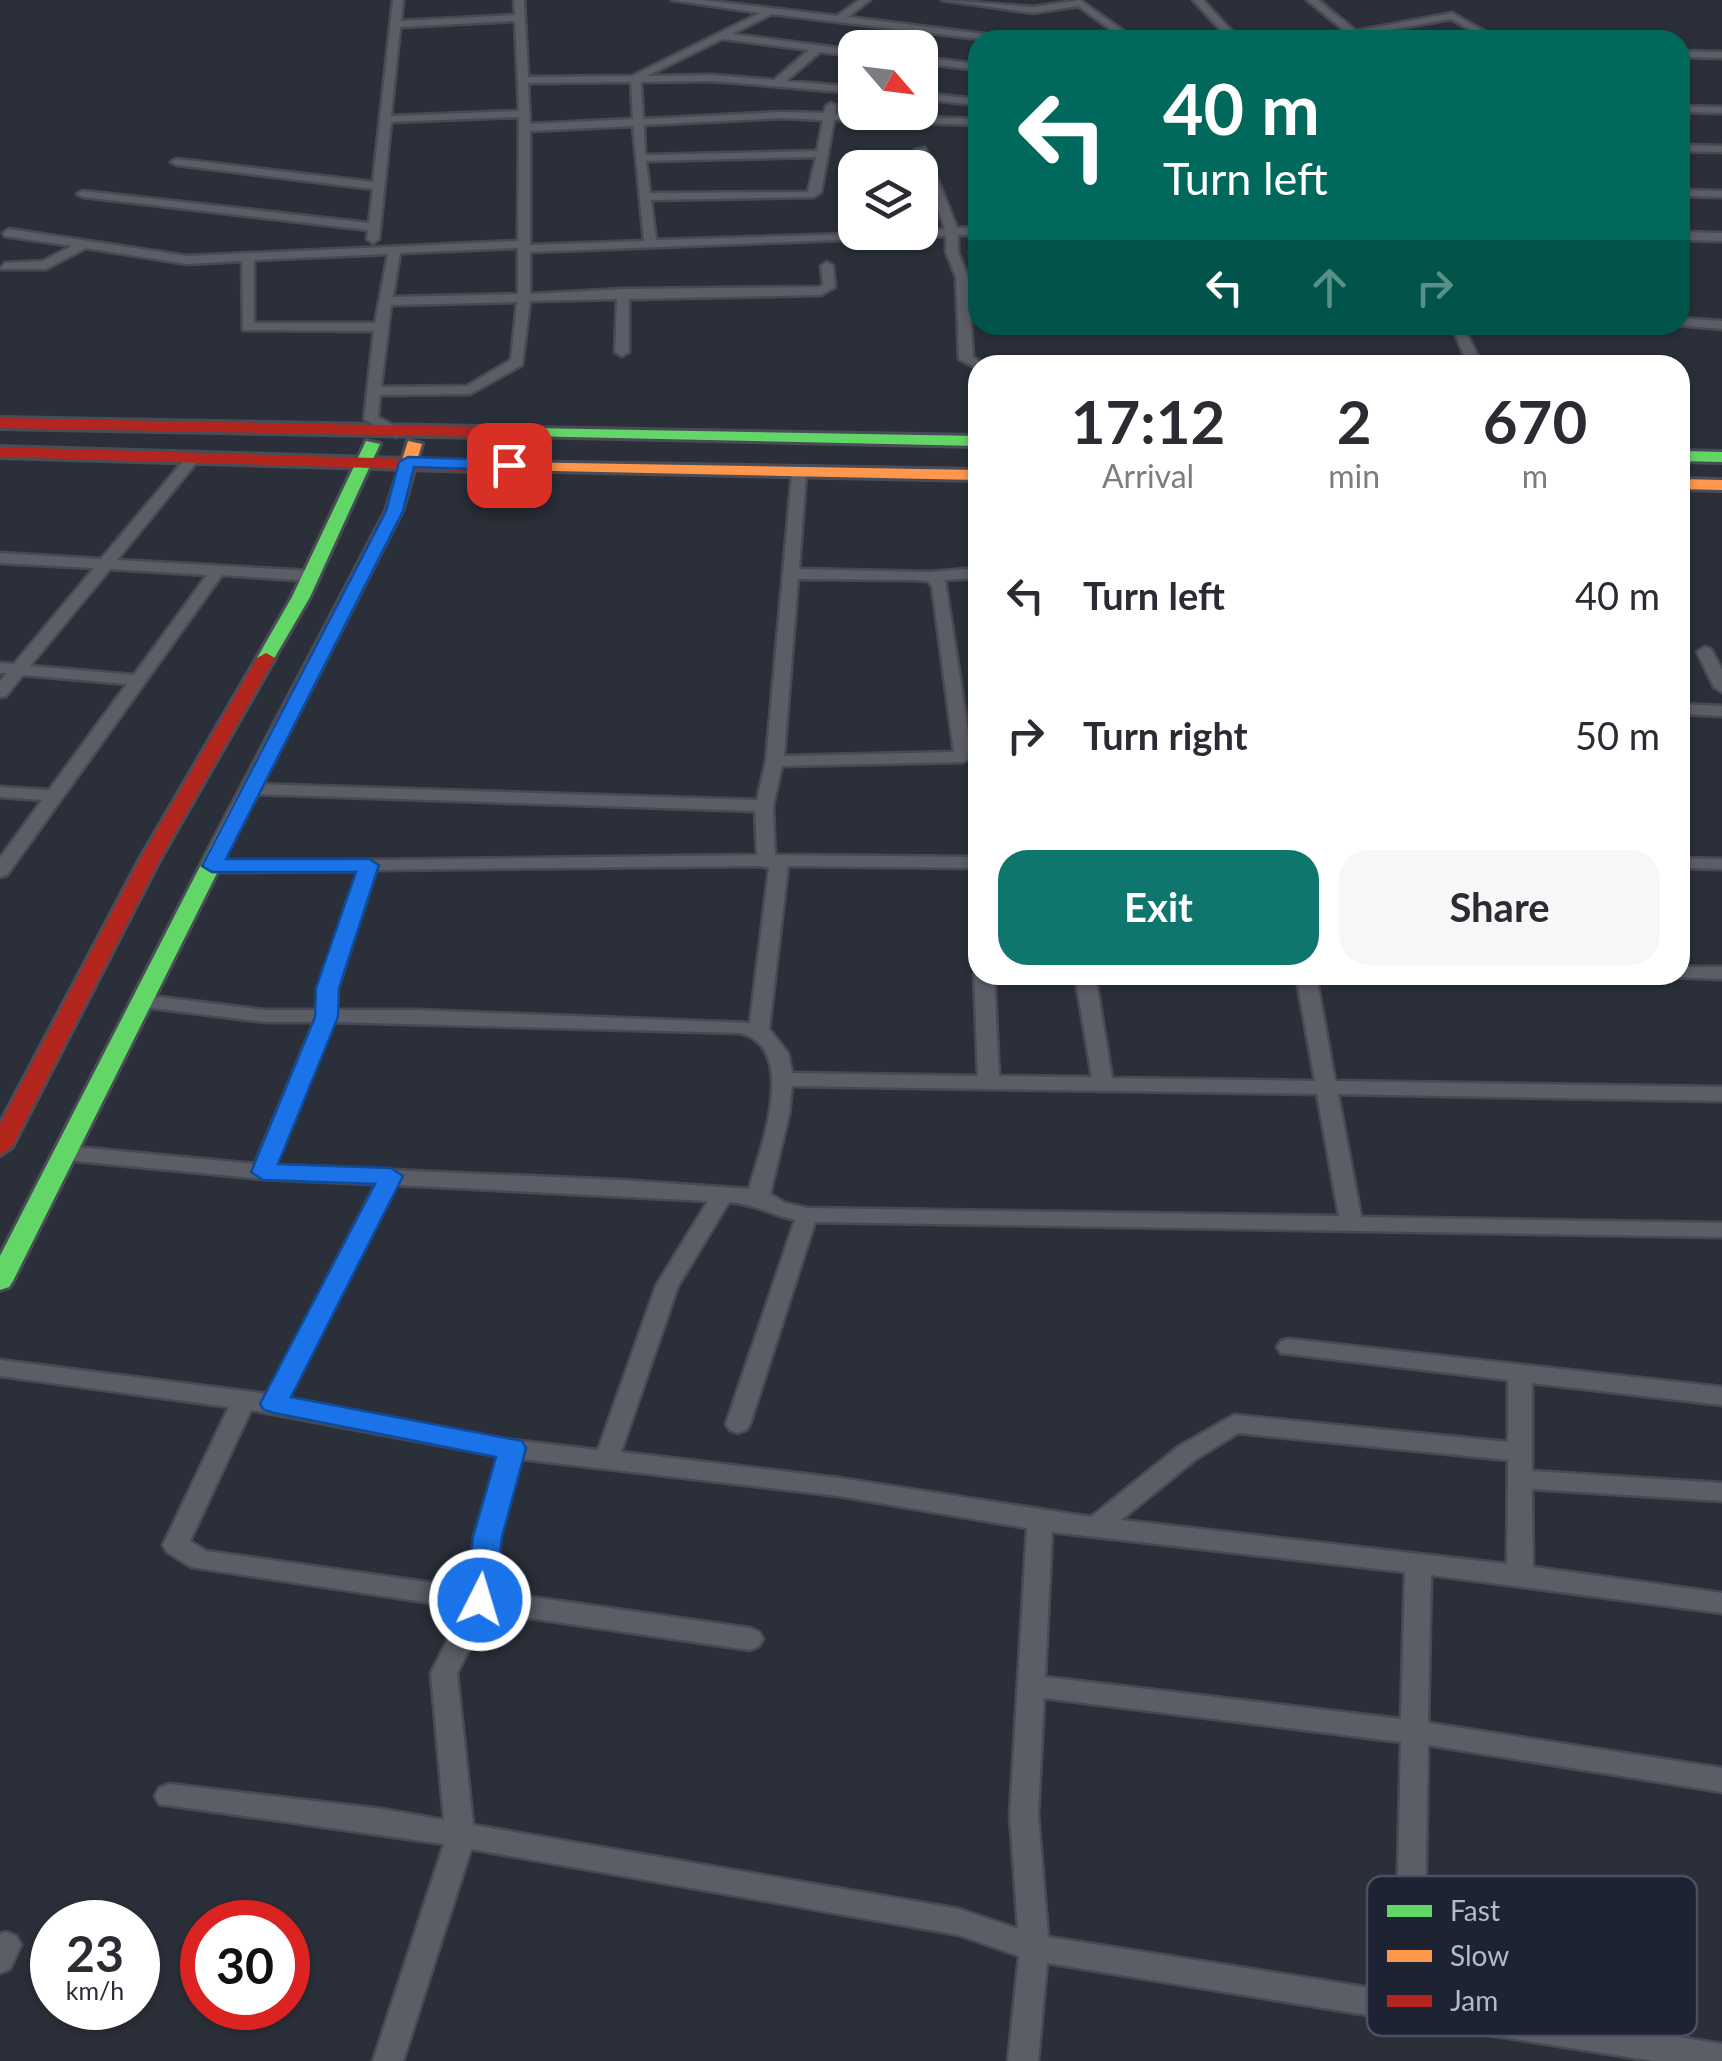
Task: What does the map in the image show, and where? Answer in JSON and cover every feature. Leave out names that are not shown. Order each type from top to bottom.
[{"type":"main road","points":[[0,423],[968,441]]},
{"type":"main road","points":[[0,1147],[150,859],[312,576],[366,461],[396,433]]},
{"type":"main road","points":[[0,1281],[394,511],[408,462],[396,433]]},
{"type":"main road","points":[[0,452],[798,474],[968,474]]},
{"type":"main road","points":[[1690,458],[1719,462]]},
{"type":"main road","points":[[1690,484],[1722,485]]},
{"type":"street","points":[[372,251],[398,0]]},
{"type":"street","points":[[374,391],[470,390],[510,368],[519,353],[524,296],[525,128],[519,0]]},
{"type":"street","points":[[677,0],[968,34]]},
{"type":"street","points":[[841,18],[865,0]]},
{"type":"street","points":[[947,0],[1028,25],[1080,2],[1118,30]]},
{"type":"street","points":[[1198,0],[1226,30]]},
{"type":"street","points":[[1312,0],[1349,30]]},
{"type":"street","points":[[1389,30],[1452,16],[1456,11],[1436,0]]},
{"type":"street","points":[[636,77],[771,11]]},
{"type":"street","points":[[1452,16],[1477,30]]},
{"type":"street","points":[[396,24],[520,18]]},
{"type":"street","points":[[723,36],[838,51]]},
{"type":"street","points":[[774,84],[818,48]]},
{"type":"street","points":[[1690,54],[1722,56]]},
{"type":"street","points":[[938,62],[968,65]]},
{"type":"street","points":[[522,80],[636,77],[838,88]]},
{"type":"street","points":[[636,77],[650,242]]},
{"type":"street","points":[[774,84],[782,116]]},
{"type":"street","points":[[645,197],[810,195],[815,192],[834,88]]},
{"type":"street","points":[[1690,110],[1722,110],[1719,96]]},
{"type":"street","points":[[938,98],[968,101]]},
{"type":"street","points":[[385,119],[523,114]]},
{"type":"street","points":[[525,128],[782,116],[968,122]]},
{"type":"street","points":[[1690,148],[1722,149]]},
{"type":"street","points":[[640,158],[820,154]]},
{"type":"street","points":[[177,162],[378,186]]},
{"type":"street","points":[[1690,193],[1722,194]]},
{"type":"street","points":[[83,194],[374,227]]},
{"type":"street","points":[[938,195],[952,232],[952,252],[968,274]]},
{"type":"street","points":[[9,233],[187,260],[968,231]]},
{"type":"street","points":[[1690,236],[1722,237]]},
{"type":"street","points":[[6,266],[46,265],[81,246]]},
{"type":"street","points":[[396,250],[382,327],[372,419],[396,433]]},
{"type":"street","points":[[248,258],[248,327],[382,327]]},
{"type":"street","points":[[387,301],[821,291],[828,288],[827,266]]},
{"type":"street","points":[[622,352],[623,294]]},
{"type":"street","points":[[1690,323],[1722,325]]},
{"type":"street","points":[[1690,326],[1722,342]]},
{"type":"street","points":[[968,360],[969,335]]},
{"type":"street","points":[[1462,336],[1471,355]]},
{"type":"street","points":[[0,692],[8,668],[108,565],[194,457]]},
{"type":"street","points":[[759,1032],[772,864],[764,806],[774,761],[798,474]]},
{"type":"street","points":[[0,576],[7,558],[312,576]]},
{"type":"street","points":[[0,871],[217,571]]},
{"type":"street","points":[[790,574],[931,577],[968,574]]},
{"type":"street","points":[[931,577],[940,584],[968,745]]},
{"type":"street","points":[[1705,652],[1722,687]]},
{"type":"street","points":[[8,668],[138,680]]},
{"type":"street","points":[[1690,709],[1722,711]]},
{"type":"street","points":[[774,761],[968,756]]},
{"type":"street","points":[[251,788],[764,806]]},
{"type":"street","points":[[0,792],[54,796]]},
{"type":"street","points":[[212,866],[772,864],[823,860],[968,863]]},
{"type":"street","points":[[1690,863],[1722,864]]},
{"type":"street","points":[[263,1172],[326,1017],[328,988],[369,865]]},
{"type":"street","points":[[1690,973],[1722,973]]},
{"type":"street","points":[[984,985],[989,1083]]},
{"type":"street","points":[[1087,985],[1103,1085]]},
{"type":"street","points":[[1308,985],[1351,1224]]},
{"type":"street","points":[[143,1001],[265,1016],[740,1026],[759,1032],[770,1039],[785,1079],[758,1198]]},
{"type":"street","points":[[785,1079],[1722,1094]]},
{"type":"street","points":[[65,1153],[263,1172],[758,1198],[779,1210],[807,1215],[1722,1230]]},
{"type":"street","points":[[274,1404],[391,1176]]},
{"type":"street","points":[[606,1458],[667,1286],[722,1195]]},
{"type":"street","points":[[738,1424],[807,1215]]},
{"type":"street","points":[[1289,1347],[1722,1396]]},
{"type":"street","points":[[0,1368],[274,1404],[479,1445],[839,1487],[1040,1521],[1418,1562],[1722,1603]]},
{"type":"street","points":[[1520,1375],[1520,1575]]},
{"type":"street","points":[[244,1400],[176,1545],[200,1560],[750,1638]]},
{"type":"street","points":[[1096,1527],[1187,1453],[1234,1424],[1518,1452]]},
{"type":"street","points":[[388,2061],[460,1838],[444,1674],[480,1600],[487,1537],[512,1448]]},
{"type":"street","points":[[1520,1479],[1722,1492]]},
{"type":"street","points":[[1023,2061],[1034,1948],[1024,1815],[1040,1521]]},
{"type":"street","points":[[1412,1876],[1418,1562]]},
{"type":"street","points":[[1031,1686],[1414,1732],[1722,1780]]},
{"type":"street","points":[[169,1796],[382,1821],[460,1838],[959,1922],[1034,1948],[1367,2004]]},
{"type":"street","points":[[1575,2036],[1722,2058]]},
{"type":"traffic: fast","points":[[531,433],[968,441]]},
{"type":"traffic: fast","points":[[266,658],[301,597],[372,444]]},
{"type":"traffic: fast","points":[[1690,456],[1722,457]]},
{"type":"traffic: fast","points":[[0,1281],[219,849]]},
{"type":"traffic: slow","points":[[219,849],[394,511],[414,444]]},
{"type":"traffic: slow","points":[[510,467],[968,475]]},
{"type":"traffic: slow","points":[[1690,484],[1722,485]]},
{"type":"traffic: jam","points":[[0,423],[531,433]]},
{"type":"traffic: jam","points":[[0,452],[510,467]]},
{"type":"traffic: jam","points":[[0,1147],[150,859],[266,658]]},
{"type":"route","points":[[480,1600],[487,1537],[512,1448],[479,1445],[274,1404],[391,1176],[263,1172],[326,1017],[328,988],[369,865],[212,866],[308,672],[394,511],[408,462],[509,465]]}]
